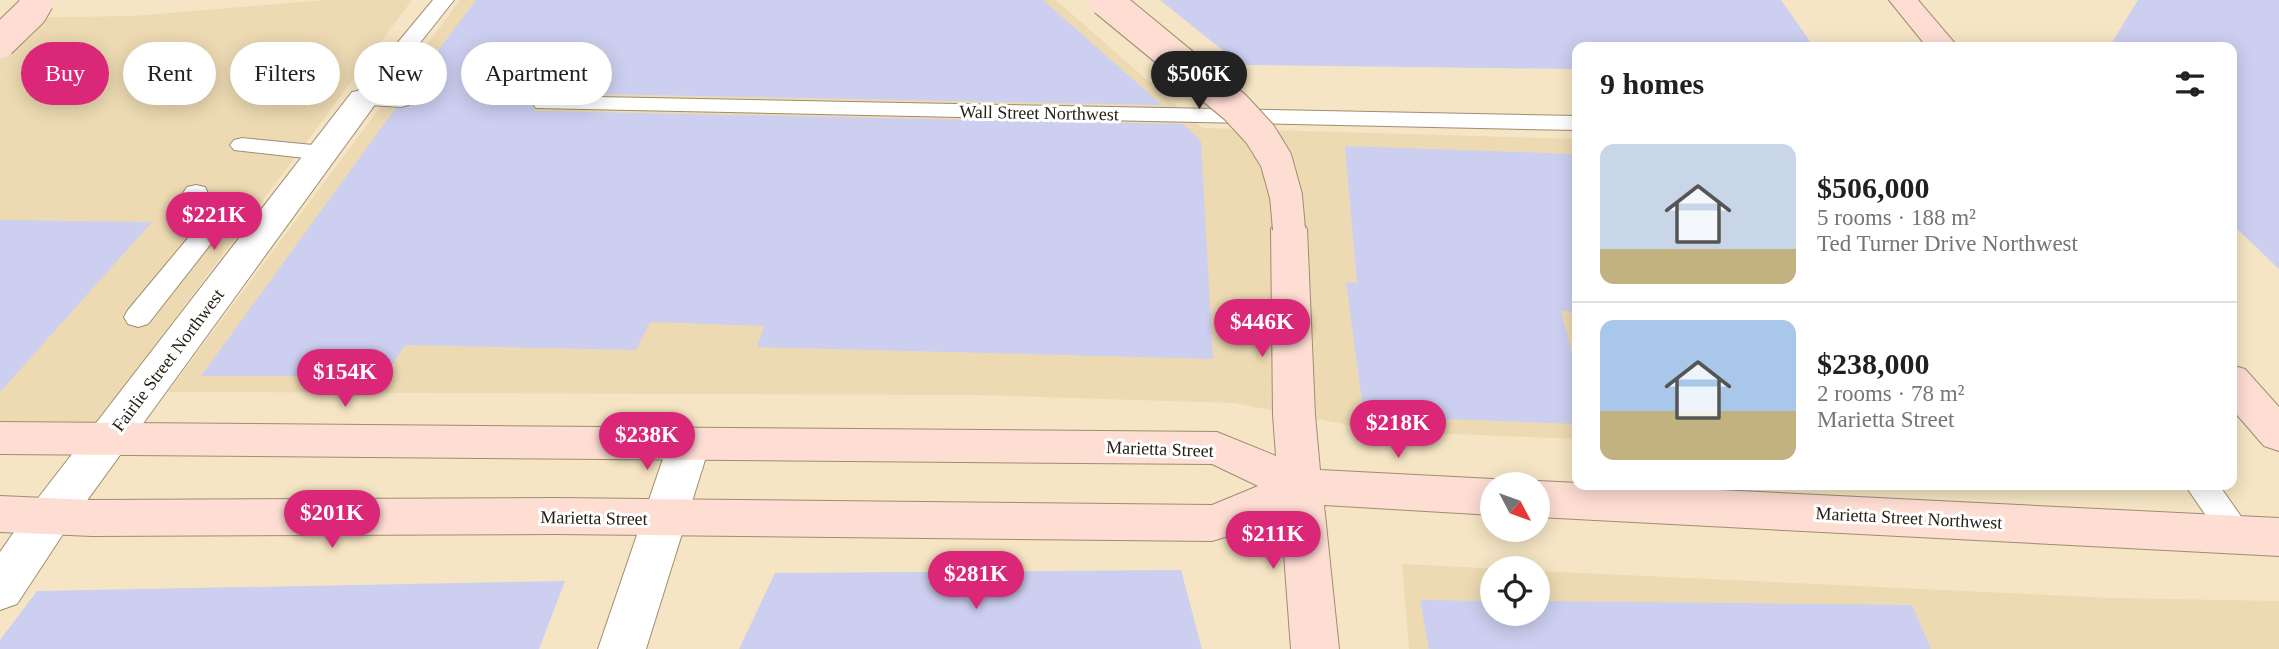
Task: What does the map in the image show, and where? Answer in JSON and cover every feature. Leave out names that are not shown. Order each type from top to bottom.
[{"type":"main road","points":[[0,42],[31,12],[38,0]]},
{"type":"main road","points":[[1105,0],[1235,107],[1260,134],[1276,160],[1286,196],[1289,229],[1294,415],[1315,649]]},
{"type":"main road","points":[[1903,0],[1939,42]]},
{"type":"main road","points":[[2237,387],[2273,428]]},
{"type":"main road","name":"Marietta Street","points":[[0,438],[1216,448],[1300,486]]},
{"type":"main road","points":[[1300,486],[1480,496]]},
{"type":"main road","name":"Marietta Street","points":[[0,514],[92,518],[556,516],[1212,523],[1232,517],[1300,486]]},
{"type":"main road","name":"Marietta Street Northwest","points":[[1550,500],[2259,536]]},
{"type":"street","name":"Fairlie Street Northwest","points":[[0,590],[51,515],[359,105]]},
{"type":"street","points":[[622,649],[689,444]]},
{"type":"lane","name":"Fairlie Street Northwest","points":[[410,42],[444,0]]},
{"type":"lane","name":"Wall Street Northwest","points":[[612,104],[1572,123]]},
{"type":"lane","points":[[242,145],[323,153]]},
{"type":"lane","points":[[138,317],[211,227],[196,192]]},
{"type":"lane","points":[[2207,490],[2259,536]]},
{"type":"shaded area","points":[[325,0],[412,0],[381,42],[354,42],[354,78],[340,97],[340,42],[230,42],[230,105],[334,105],[98,422],[0,421],[0,18],[133,16]]},
{"type":"shaded area","points":[[460,0],[1056,0],[1202,128],[1572,139],[1572,439],[1379,431],[1234,403],[977,395],[168,392],[382,105],[447,105],[447,42],[429,42]]},
{"type":"shaded area","points":[[1402,564],[1480,568],[1480,626],[1550,626],[1550,572],[2113,598],[2279,601],[2279,649],[1409,649]]},
{"type":"building","points":[[476,0],[1043,0],[1162,105],[612,94],[612,42],[461,42],[461,105],[531,105],[536,111],[1183,124],[1201,141],[1213,359],[757,347],[764,326],[650,322],[636,350],[405,345],[385,376],[201,376],[395,109],[411,105],[447,105],[447,42],[444,42]]},
{"type":"building","points":[[1160,0],[1781,0],[1810,42],[1572,42],[1572,69],[1241,65]]},
{"type":"building","points":[[2138,0],[2279,0],[2279,269],[2237,229],[2237,42],[2112,42]]},
{"type":"building","points":[[1345,146],[1572,154],[1572,312],[1561,311],[1572,352],[1572,424],[1364,416],[1346,282],[1357,283]]},
{"type":"building","points":[[0,220],[152,222],[0,392]]},
{"type":"building","points":[[1181,570],[1202,649],[739,649],[775,573]]},
{"type":"building","points":[[565,581],[539,649],[0,649],[0,640],[37,591]]},
{"type":"building","points":[[1420,600],[1480,601],[1480,626],[1550,626],[1550,601],[1912,605],[1931,649],[1429,649]]}]
